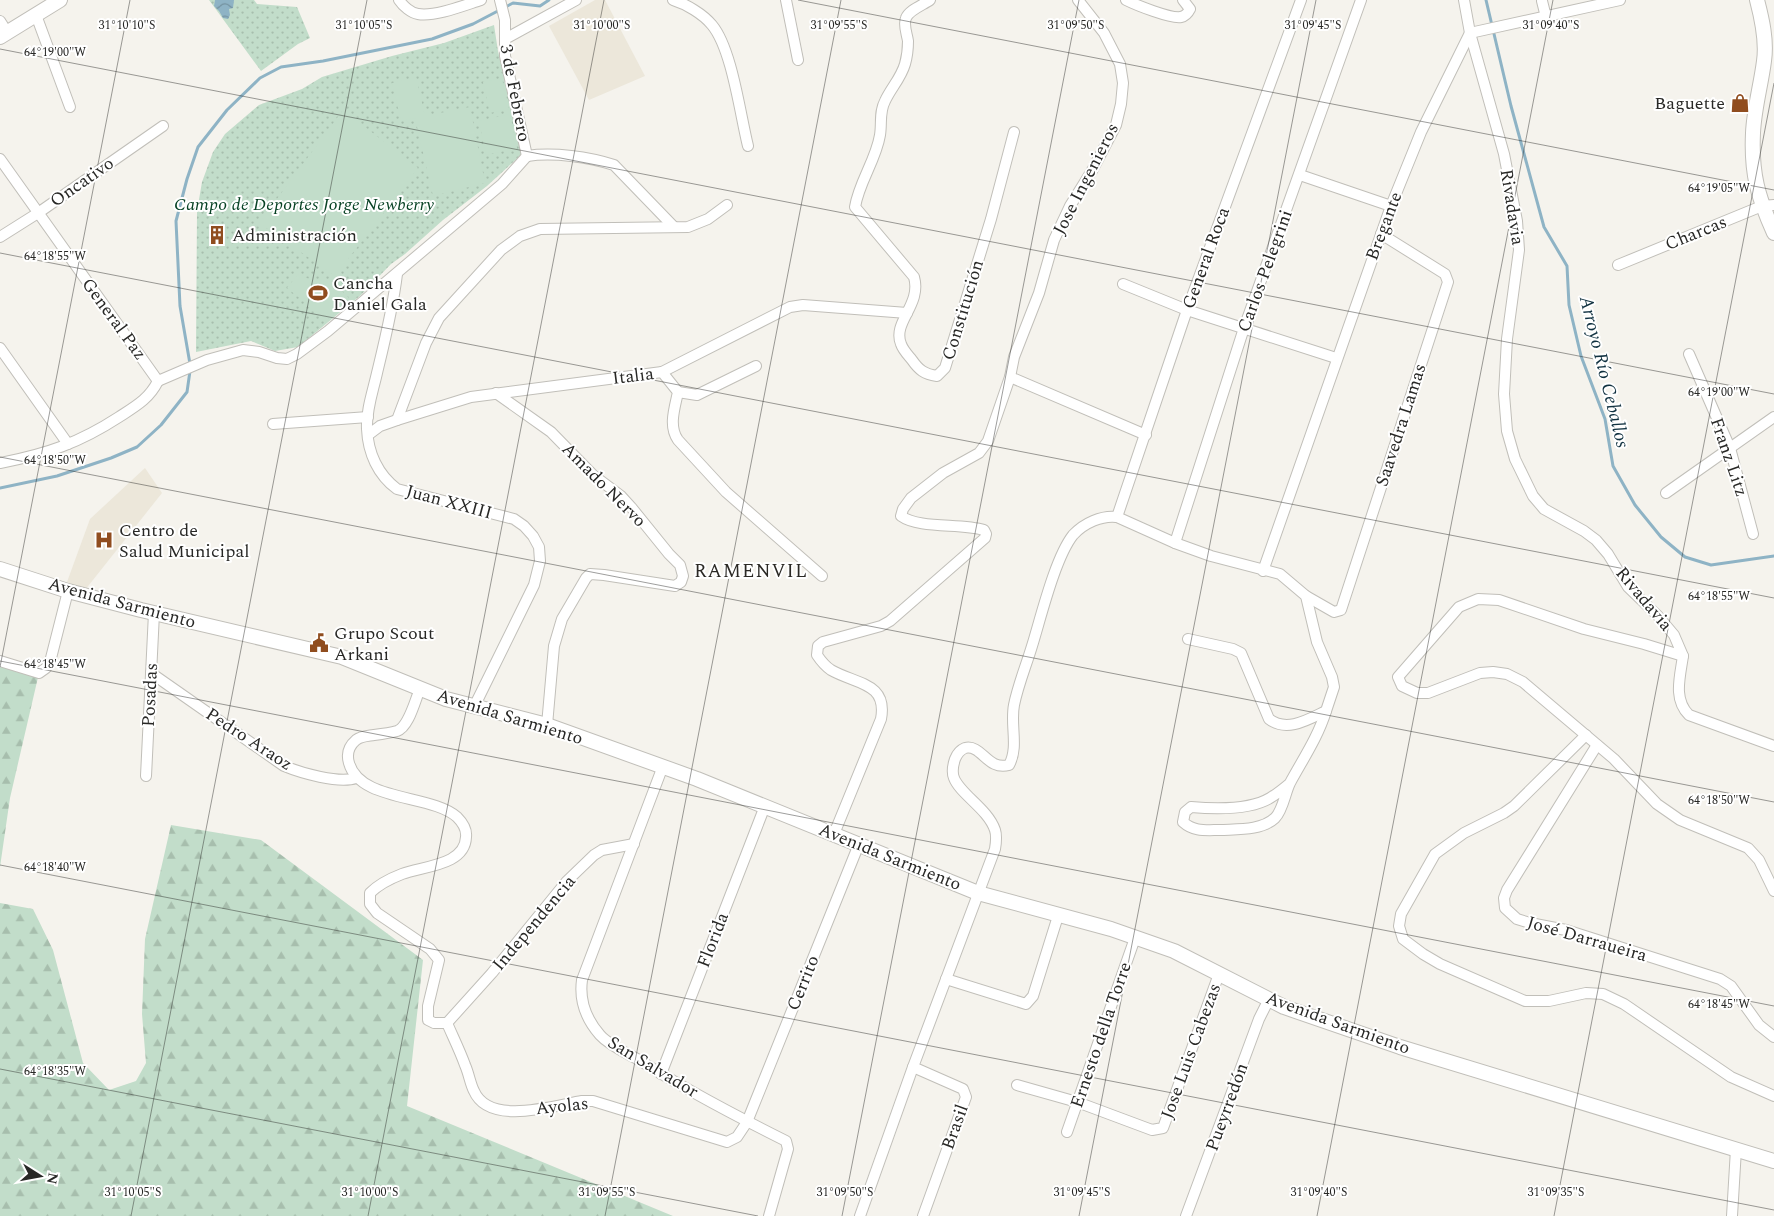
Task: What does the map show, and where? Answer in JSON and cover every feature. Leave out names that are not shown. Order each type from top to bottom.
[{"type":"street","points":[[2,30],[36,15],[60,0]]},
{"type":"street","points":[[399,0],[404,6],[417,14],[433,14],[482,0]]},
{"type":"street","name":"3 de Febrero","points":[[500,0],[505,20],[505,56],[527,156]]},
{"type":"street","points":[[504,39],[576,0]]},
{"type":"street","points":[[673,0],[697,13],[712,25],[720,40],[727,55],[748,146]]},
{"type":"street","points":[[786,0],[798,60]]},
{"type":"street","name":"Constitución","points":[[930,0],[910,13],[906,18],[905,25],[908,40],[905,65],[884,102],[881,114],[880,135],[857,196],[855,207],[914,277],[917,287],[915,298],[901,325],[899,336],[901,345],[919,370],[927,375],[937,376],[945,368],[991,219],[1014,132]]},
{"type":"street","name":"Jose Ingenieros","points":[[834,834],[883,710],[879,694],[872,688],[831,670],[817,655],[818,646],[823,642],[881,626],[890,621],[985,538],[984,530],[972,526],[906,520],[901,516],[903,509],[911,498],[943,473],[979,453],[988,441],[1010,377],[1014,357],[1039,293],[1054,240],[1070,206],[1093,169],[1116,125],[1123,83],[1120,64],[1104,32],[1078,0]]},
{"type":"street","points":[[1126,0],[1171,16],[1181,17],[1187,14],[1190,9],[1183,0]]},
{"type":"street","name":"General Roca","points":[[1117,517],[1187,310],[1301,0]]},
{"type":"street","name":"Carlos Pelegrini","points":[[1175,543],[1244,328],[1361,0]]},
{"type":"street","name":"Rivadavia","points":[[1464,0],[1474,32],[1504,154],[1517,221],[1519,250],[1507,339],[1504,394],[1508,431],[1515,459],[1533,496],[1544,508],[1596,540],[1608,554],[1628,587],[1658,616],[1674,635],[1683,656]]},
{"type":"street","points":[[1542,0],[1546,16]]},
{"type":"street","points":[[1474,32],[1620,0]]},
{"type":"street","points":[[1757,0],[1769,57],[1753,131],[1754,176],[1768,206],[1774,233]]},
{"type":"street","points":[[36,15],[70,107]]},
{"type":"street","name":"Bregante","points":[[1262,571],[1391,206],[1423,128],[1474,32]]},
{"type":"street","name":"Oncativo","points":[[0,237],[38,213],[163,126]]},
{"type":"street","points":[[0,463],[34,456],[100,430],[138,406],[163,379],[207,360],[243,350],[287,359],[297,354],[397,274],[502,184],[527,156],[544,153],[601,161],[614,165],[673,226]]},
{"type":"street","name":"General Paz","points":[[0,159],[38,213],[163,379]]},
{"type":"street","points":[[1300,174],[1391,206]]},
{"type":"street","points":[[397,420],[426,343],[439,318],[501,250],[520,236],[540,229],[688,226],[708,219],[727,205]]},
{"type":"street","name":"Charcas","points":[[1618,265],[1768,206]]},
{"type":"street","name":"Saavedra Lamas","points":[[1306,596],[1334,612],[1342,610],[1448,282],[1445,274],[1381,234]]},
{"type":"street","name":"Juan XXIII","points":[[397,274],[394,302],[368,416],[370,449],[378,468],[386,480],[397,489],[514,519],[528,531],[539,547],[540,560],[534,585],[474,707]]},
{"type":"street","points":[[1124,284],[1187,310],[1336,358]]},
{"type":"street","points":[[662,372],[790,307],[803,305],[907,313]]},
{"type":"street","points":[[0,348],[68,444]]},
{"type":"street","name":"Franz Litz","points":[[1689,354],[1730,448],[1753,534]]},
{"type":"street","points":[[678,392],[697,395],[756,366]]},
{"type":"street","name":"Italia","points":[[368,434],[380,426],[471,397],[662,372],[678,392],[672,420],[674,435],[726,492],[822,576]]},
{"type":"street","points":[[1010,377],[1146,435]]},
{"type":"street","name":"Amado Nervo","points":[[496,393],[551,432],[592,475],[621,496],[680,565],[683,576],[682,582],[675,586],[604,575],[590,574],[586,578],[562,619],[554,646],[547,725]]},
{"type":"street","points":[[272,424],[368,416]]},
{"type":"street","points":[[1666,493],[1774,417]]},
{"type":"street","points":[[860,1216],[913,1066],[995,849],[997,838],[995,829],[984,812],[954,779],[953,766],[956,756],[967,747],[977,750],[991,763],[1003,766],[1009,765],[1013,758],[1015,749],[1012,728],[1014,706],[1050,588],[1062,555],[1073,535],[1086,525],[1107,516],[1117,517],[1175,543],[1211,556],[1262,571],[1280,574],[1306,596],[1317,642],[1332,677],[1334,687],[1321,728],[1289,784],[1276,817],[1268,823],[1252,828],[1198,830],[1189,827],[1183,822],[1185,812],[1191,807],[1228,808],[1250,805],[1268,800],[1289,784]]},
{"type":"street","name":"Avenida Sarmiento","points":[[0,569],[68,591],[342,657],[420,689],[474,707],[547,725],[663,766],[978,893],[1111,929],[1174,951],[1284,1007],[1400,1047],[1774,1161]]},
{"type":"street","points":[[0,661],[39,673],[46,668],[50,662],[68,591]]},
{"type":"street","name":"Rivadavia","points":[[1683,656],[1584,629],[1499,600],[1478,599],[1459,607],[1398,677],[1402,686],[1417,693],[1428,693],[1480,673],[1507,674],[1523,682],[1614,759],[1657,804],[1680,820],[1748,848],[1759,860],[1774,891]]},
{"type":"street","name":"Posadas","points":[[146,776],[154,613]]},
{"type":"street","points":[[1188,639],[1233,649],[1241,653],[1269,719],[1273,722],[1286,725],[1301,723],[1326,711]]},
{"type":"street","points":[[1683,656],[1678,692],[1682,708],[1689,715],[1774,746]]},
{"type":"street","name":"Pedro Araoz","points":[[152,673],[284,766],[312,775],[349,780],[356,778]]},
{"type":"street","points":[[420,689],[405,725],[398,730],[358,738],[349,746],[348,757],[356,778],[380,790],[445,810],[457,818],[466,829],[464,848],[456,856],[447,861],[404,873],[378,885],[370,893],[370,904],[377,913],[430,949],[439,960],[428,1006],[428,1020],[434,1023],[447,1022]]},
{"type":"street","points":[[1586,735],[1514,806],[1464,833],[1435,854],[1401,914],[1399,926],[1403,939],[1440,964],[1525,1001],[1549,1001],[1586,993],[1603,994],[1624,1004],[1731,1077],[1774,1096]]},
{"type":"street","name":"José Darraueira","points":[[1597,745],[1507,890],[1504,898],[1505,908],[1517,919],[1566,930],[1720,979],[1731,986],[1759,1025],[1774,1037]]},
{"type":"street","name":"San Salvador","points":[[663,766],[582,980],[580,994],[584,1011],[602,1037],[661,1074],[747,1122],[786,1141],[788,1149],[769,1216]]},
{"type":"street","name":"Florida","points":[[661,1074],[765,806]]},
{"type":"street","name":"Independencia","points":[[447,1022],[492,973],[568,881],[594,855],[602,850],[634,844]]},
{"type":"street","name":"Cerrito","points":[[747,1122],[859,844]]},
{"type":"street","points":[[946,979],[1026,1004],[1033,996],[1058,916]]},
{"type":"street","name":"Ernesto della Torre","points":[[1067,1132],[1135,938]]},
{"type":"street","name":"Jose Luis Cabezas","points":[[1076,1102],[1152,1130],[1163,1128],[1219,974]]},
{"type":"street","name":"Pueyrredón","points":[[1186,1216],[1259,1019],[1269,1000]]},
{"type":"street","name":"Ayolas","points":[[447,1022],[474,1092],[483,1103],[491,1108],[510,1112],[582,1101],[593,1102],[727,1142],[737,1137],[747,1122]]},
{"type":"street","name":"Brasil","points":[[913,1066],[962,1089],[966,1097],[923,1216]]},
{"type":"street","points":[[1017,1085],[1076,1102]]},
{"type":"street","points":[[1732,1216],[1736,1149]]},
{"type":"shaded area","points":[[595,0],[605,0],[645,76],[589,100],[549,26]]},
{"type":"shaded area","name":"Centro de Salud Municipal","points":[[145,468],[162,493],[85,590],[67,582],[90,519]]},
{"type":"green space","points":[[209,0],[254,0],[257,4],[297,7],[310,38],[298,44],[261,71]]},
{"type":"green space","name":"Campo de Deportes Jorge Newberry","points":[[494,25],[521,155],[487,186],[391,264],[361,295],[298,347],[275,351],[251,341],[196,352],[197,211],[202,182],[213,152],[225,134],[259,105],[302,89],[322,77],[444,43]]},
{"type":"green space","points":[[416,77],[425,116],[470,107],[485,183],[433,196],[415,118],[401,121],[392,83]]},
{"type":"green space","points":[[502,78],[509,109],[490,113],[483,82]]},
{"type":"green space","points":[[343,110],[418,168],[335,276],[259,223]]},
{"type":"green space","points":[[510,114],[517,148],[486,155],[479,121]]},
{"type":"green space","name":"Cancha Daniel Gala","points":[[298,274],[309,279],[333,282],[349,298],[327,320],[287,288]]},
{"type":"green space","points":[[0,661],[39,673],[10,798],[0,867]]},
{"type":"green space","points":[[171,825],[261,840],[423,960],[407,1106],[673,1216],[0,1216],[0,903],[33,909],[53,950],[83,1063],[109,1090],[136,1081],[146,1063],[142,1014],[145,939]]},
{"type":"water","points":[[215,0],[234,0],[233,8],[229,9],[230,15],[228,19],[223,18],[214,6]]},
{"type":"waterway","name":"Arroyo Río Ceballos","points":[[190,364],[180,306],[176,221],[198,147],[227,110],[260,78],[281,67],[323,61],[432,39],[473,24],[513,3],[540,6],[549,0]]},
{"type":"waterway","name":"Arroyo Río Ceballos","points":[[1486,0],[1511,106],[1544,227],[1567,266],[1569,305],[1581,356],[1605,419],[1613,466],[1635,505],[1661,537],[1685,557],[1711,565],[1774,556]]},
{"type":"waterway","name":"Arroyo Río Ceballos","points":[[0,488],[57,476],[137,447],[161,425],[187,392],[190,371]]},
{"type":"place","name":"Baguette","points":[[1740,103]]},
{"type":"place","name":"Administración","points":[[217,235]]},
{"type":"place","name":"Cancha Daniel Gala","points":[[318,293]]},
{"type":"place","name":"Centro de Salud Municipal","points":[[104,540]]},
{"type":"place","name":"Grupo Scout Arkani","points":[[319,643]]},
{"type":"district","name":"RAMENVIL","points":[[751,571]]}]
